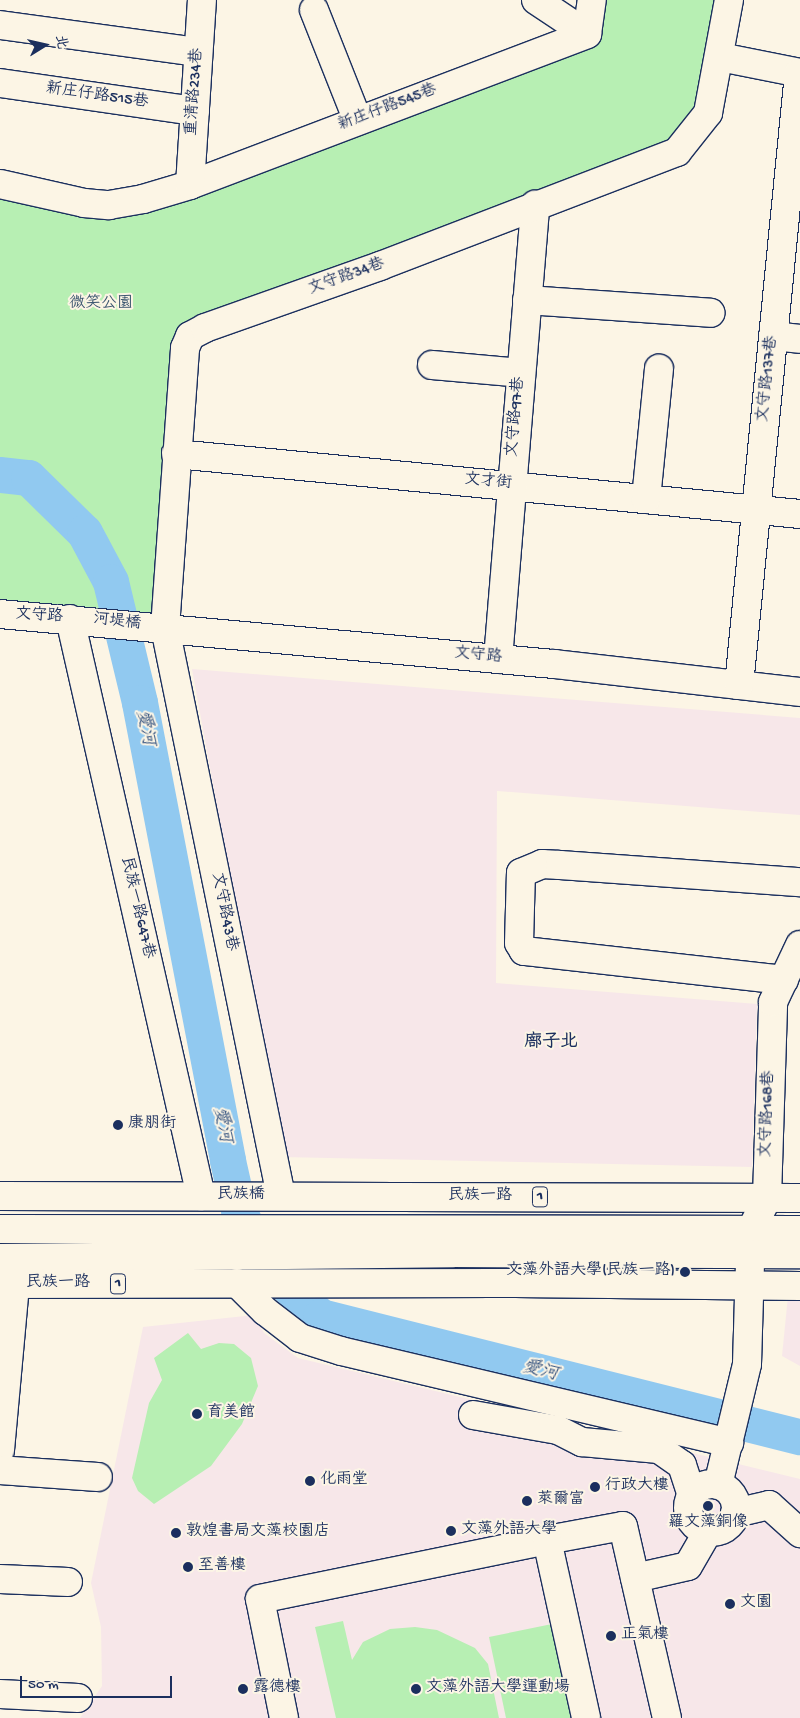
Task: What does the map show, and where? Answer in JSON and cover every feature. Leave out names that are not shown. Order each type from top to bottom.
[{"type":"main road","name":"重清路234巷","points":[[190,184],[202,0]]},
{"type":"main road","points":[[536,0],[587,34],[592,0]]},
{"type":"main road","name":"文守路34巷","points":[[161,627],[185,348],[190,336],[677,152],[708,113],[720,57],[729,0]]},
{"type":"main road","points":[[314,10],[358,121]]},
{"type":"main road","points":[[0,25],[198,52]]},
{"type":"main road","name":"新庄仔路545巷","points":[[190,184],[587,34]]},
{"type":"main road","points":[[720,57],[799,73]]},
{"type":"main road","name":"文守路137巷","points":[[739,685],[773,336],[791,248],[799,73]]},
{"type":"main road","name":"新庄仔路515巷","points":[[0,83],[194,111]]},
{"type":"main road","points":[[0,184],[109,205],[190,184]]},
{"type":"main road","name":"文守路97巷","points":[[498,659],[535,206]]},
{"type":"main road","points":[[527,300],[711,313]]},
{"type":"main road","points":[[773,336],[800,339]]},
{"type":"main road","points":[[432,365],[521,373]]},
{"type":"main road","points":[[646,499],[659,369]]},
{"type":"main road","name":"文才街","points":[[176,454],[800,514]]},
{"type":"main road","name":"文守路","points":[[0,614],[74,619]]},
{"type":"main road","name":"河堤橋","points":[[74,619],[161,627]]},
{"type":"main road","name":"民族一路647巷","points":[[74,619],[190,1196],[182,1229]]},
{"type":"main road","name":"文守路","points":[[161,627],[498,659],[800,692]]},
{"type":"main road","name":"文守路43巷","points":[[161,627],[281,1196]]},
{"type":"main road","points":[[784,980],[524,951],[519,937],[521,873],[542,864],[800,882]]},
{"type":"main road","name":"文守路168巷","points":[[718,1485],[747,1364],[751,1242],[767,1198],[773,1002],[799,951]]},
{"type":"main road","name":"1","points":[[0,1196],[190,1196]]},
{"type":"main road","name":"民族橋","points":[[190,1196],[281,1196]]},
{"type":"main road","name":"民族一路","points":[[281,1196],[800,1198]]},
{"type":"main road","name":"1","points":[[0,1229],[182,1229]]},
{"type":"main road","name":"民族橋","points":[[182,1229],[286,1229]]},
{"type":"main road","name":"民族一路","points":[[286,1229],[751,1242],[800,1254]]},
{"type":"main road","name":"民族一路","points":[[0,1258],[226,1258],[295,1270],[453,1252],[751,1242],[800,1230]]},
{"type":"main road","name":"1","points":[[237,1283],[295,1270],[750,1286],[800,1286]]},
{"type":"main road","points":[[237,1283],[265,1311],[300,1338],[341,1351],[729,1443]]},
{"type":"main road","name":"民族一路","points":[[8,1284],[237,1283]]},
{"type":"main road","points":[[0,1450],[8,1284]]},
{"type":"main road","points":[[473,1415],[558,1430],[582,1442],[659,1449],[682,1465],[692,1495],[690,1518],[700,1529],[708,1532],[728,1526],[735,1513],[734,1499],[718,1485],[703,1486],[692,1495]]},
{"type":"main road","points":[[0,1470],[98,1477]]},
{"type":"main road","points":[[735,1513],[769,1505],[800,1532]]},
{"type":"main road","points":[[284,1718],[260,1599],[623,1526],[667,1718]]},
{"type":"main road","points":[[635,1578],[688,1566],[708,1532]]},
{"type":"main road","points":[[547,1540],[586,1718]]},
{"type":"main road","points":[[0,1579],[68,1582]]},
{"type":"main road","points":[[0,1694],[78,1698]]},
{"type":"shaded area","points":[[192,669],[800,718],[800,815],[497,791],[496,983],[757,1004],[752,1167],[281,1157]]},
{"type":"shaded area","points":[[788,1296],[800,1296],[800,1366],[782,1356]]},
{"type":"shaded area","name":"文藻外語大學","points":[[254,1315],[264,1333],[298,1358],[800,1479],[800,1718],[80,1718],[102,1686],[101,1627],[91,1583],[143,1327]]},
{"type":"green space","name":"微笑公園","points":[[592,0],[716,0],[708,113],[677,152],[196,340],[168,628],[0,599],[0,184],[109,205],[586,34]]},
{"type":"green space","name":"育美館","points":[[188,1333],[201,1349],[219,1343],[234,1344],[251,1358],[258,1386],[242,1424],[211,1466],[154,1504],[138,1491],[132,1478],[149,1403],[162,1380],[154,1358]]},
{"type":"green space","points":[[343,1621],[352,1660],[363,1642],[390,1629],[415,1627],[437,1630],[475,1648],[488,1664],[499,1718],[336,1718],[315,1627]]},
{"type":"green space","points":[[557,1623],[577,1718],[506,1718],[489,1637]]},
{"type":"waterway","name":"愛河","points":[[0,475],[29,478],[85,533],[111,582],[140,703],[228,1161],[239,1210],[263,1263],[321,1317],[800,1437]]},
{"type":"place","name":"康朋街","points":[[118,1125]]},
{"type":"place","name":"文藻外語大學(民族一路)","points":[[685,1272]]},
{"type":"place","name":"育美館","points":[[197,1414]]},
{"type":"place","name":"化雨堂","points":[[310,1481]]},
{"type":"place","name":"行政大樓","points":[[595,1487]]},
{"type":"place","name":"萊爾富","points":[[527,1501]]},
{"type":"place","name":"羅文藻銅像","points":[[708,1506]]},
{"type":"place","name":"文藻外語大學","points":[[451,1531]]},
{"type":"place","name":"敦煌書局文藻校園店","points":[[176,1533]]},
{"type":"place","name":"至善樓","points":[[188,1567]]},
{"type":"place","name":"文園","points":[[730,1604]]},
{"type":"place","name":"正氣樓","points":[[611,1636]]},
{"type":"place","name":"露德樓","points":[[243,1689]]},
{"type":"place","name":"文藻外語大學運動場","points":[[416,1689]]},
{"type":"district","name":"廍子北","points":[[551,1043]]}]
